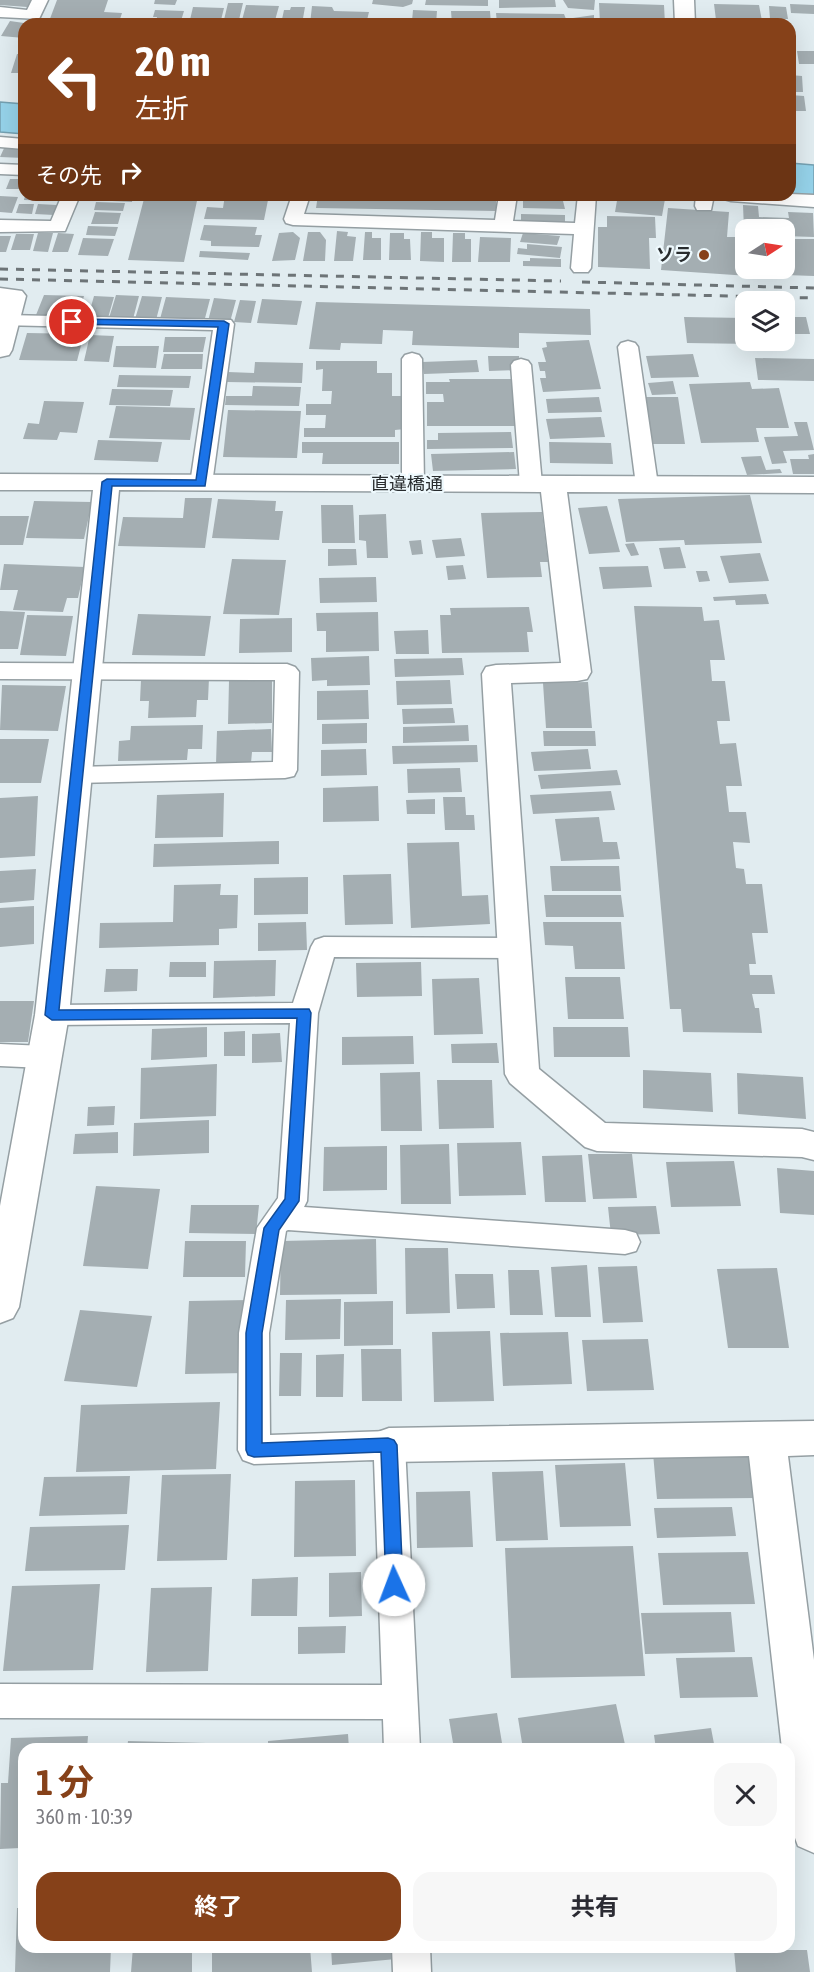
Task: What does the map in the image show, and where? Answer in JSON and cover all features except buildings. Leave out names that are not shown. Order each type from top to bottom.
[{"type":"street","points":[[684,0],[685,18]]},
{"type":"street","points":[[0,295],[14,296],[0,350]]},
{"type":"street","name":"直違橋通","points":[[0,482],[814,485]]},
{"type":"street","points":[[1,1299],[52,1015],[107,482]]},
{"type":"street","points":[[542,484],[577,672],[496,674],[522,1074],[597,1137],[802,1143],[814,1146]]},
{"type":"street","points":[[766,1438],[814,1831]]},
{"type":"street","points":[[388,1445],[814,1438]]},
{"type":"lane","points":[[0,12],[33,15],[40,0]]},
{"type":"lane","points":[[0,142],[18,144]]},
{"type":"lane","points":[[0,169],[18,170]]},
{"type":"lane","points":[[796,200],[814,201]]},
{"type":"lane","points":[[0,226],[58,227],[69,201]]},
{"type":"lane","points":[[299,201],[294,219],[584,229]]},
{"type":"lane","points":[[502,226],[507,201]]},
{"type":"lane","points":[[581,268],[586,201]]},
{"type":"lane","points":[[7,321],[224,324],[201,484]]},
{"type":"lane","points":[[628,347],[647,485]]},
{"type":"lane","points":[[412,359],[413,484]]},
{"type":"lane","points":[[521,365],[542,484]]},
{"type":"lane","points":[[0,671],[287,672],[285,770],[76,776]]},
{"type":"lane","points":[[402,1743],[388,1445],[254,1450],[254,1333],[272,1228],[292,1201],[304,1013],[324,947],[513,948]]},
{"type":"lane","points":[[52,1015],[304,1013]]},
{"type":"lane","points":[[0,1055],[44,1057]]},
{"type":"lane","points":[[280,1217],[625,1242]]},
{"type":"lane","points":[[0,1701],[399,1702]]},
{"type":"lane","points":[[411,1953],[412,1972]]},
{"type":"water","points":[[0,102],[18,104],[18,134],[0,132]]},
{"type":"water","points":[[796,164],[814,165],[814,196],[796,194]]},
{"type":"railway","points":[[0,269],[561,281]]},
{"type":"railway","points":[[0,279],[814,298]]},
{"type":"railway","points":[[582,282],[814,288]]},
{"type":"place","name":"ソラ","points":[[704,255]]},
{"type":"route","points":[[72,322],[224,324],[201,484],[107,482],[52,1015],[304,1013],[292,1201],[272,1228],[254,1333],[254,1450],[388,1445],[394,1585]]}]
